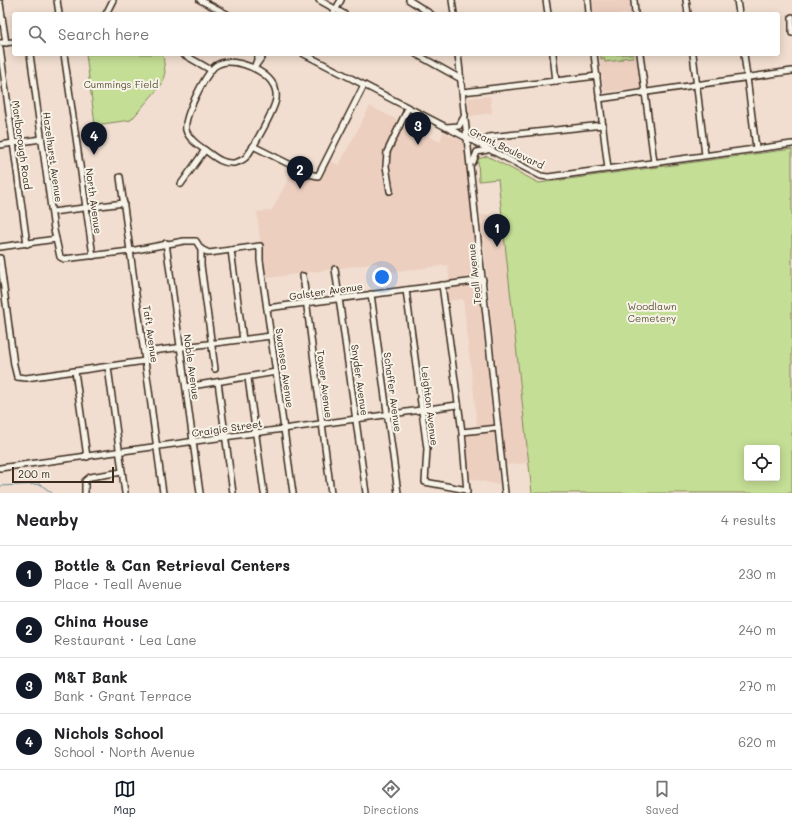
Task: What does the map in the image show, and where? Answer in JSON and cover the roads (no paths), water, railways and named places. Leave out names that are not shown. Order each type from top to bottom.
[{"type":"street","points":[[57,0],[59,12]]},
{"type":"street","points":[[108,12],[113,0]]},
{"type":"street","points":[[200,0],[223,12]]},
{"type":"street","points":[[319,0],[334,12],[341,0]]},
{"type":"street","points":[[409,0],[428,12]]},
{"type":"street","points":[[452,0],[454,12]]},
{"type":"street","points":[[546,0],[548,12]]},
{"type":"street","points":[[588,0],[590,12]]},
{"type":"street","points":[[634,0],[635,12]]},
{"type":"street","points":[[686,0],[688,12]]},
{"type":"street","points":[[737,0],[739,12]]},
{"type":"street","points":[[0,3],[3,43]]},
{"type":"street","points":[[791,18],[792,33]]},
{"type":"street","name":"Marlborough Road","points":[[0,48],[12,144],[27,244]]},
{"type":"street","name":"Hazelhurst Avenue","points":[[30,56],[41,139],[60,257],[64,259],[93,256]]},
{"type":"street","name":"North Avenue","points":[[64,56],[93,256]]},
{"type":"street","points":[[186,56],[212,70]]},
{"type":"street","points":[[254,68],[258,56]]},
{"type":"street","points":[[254,68],[263,56]]},
{"type":"street","name":"Grant Boulevard","points":[[312,56],[444,127],[541,176],[608,169],[792,144]]},
{"type":"street","points":[[420,56],[461,79]]},
{"type":"street","name":"Teall Avenue","points":[[458,56],[469,140],[505,493]]},
{"type":"street","points":[[553,56],[556,81]]},
{"type":"street","points":[[594,56],[608,169]]},
{"type":"street","points":[[640,56],[654,162]]},
{"type":"street","points":[[693,56],[706,155]]},
{"type":"street","points":[[744,56],[756,148]]},
{"type":"street","points":[[227,62],[241,63],[254,68],[271,82],[275,90],[276,99],[271,113],[244,159],[233,163],[220,161],[189,136],[185,121],[212,70],[218,64],[227,62]]},
{"type":"street","points":[[599,99],[792,71]]},
{"type":"street","points":[[463,92],[597,76]]},
{"type":"street","points":[[253,146],[308,174],[318,176],[364,85]]},
{"type":"street","points":[[390,191],[386,166],[387,152],[408,108]]},
{"type":"street","points":[[444,127],[459,126],[465,114]]},
{"type":"street","points":[[484,140],[489,137],[602,125]]},
{"type":"street","points":[[0,145],[41,139]]},
{"type":"street","points":[[180,184],[205,150]]},
{"type":"street","points":[[472,169],[476,152],[488,150]]},
{"type":"street","name":"Taft Avenue","points":[[120,177],[163,493]]},
{"type":"street","points":[[52,212],[124,203]]},
{"type":"street","points":[[0,247],[56,239]]},
{"type":"street","points":[[93,256],[191,240],[196,241],[201,249],[209,253],[231,250],[243,340]]},
{"type":"street","name":"Noble Avenue","points":[[166,243],[200,493]]},
{"type":"street","name":"Swansea Avenue","points":[[231,250],[260,246],[267,308],[293,493]]},
{"type":"street","points":[[201,249],[201,265],[216,369]]},
{"type":"street","points":[[0,258],[14,365],[16,375],[19,378],[145,361]]},
{"type":"street","name":"Snyder Avenue","points":[[335,269],[366,493]]},
{"type":"street","name":"Tower Avenue","points":[[303,276],[331,493]]},
{"type":"street","name":"Galster Avenue","points":[[267,308],[483,280]]},
{"type":"street","points":[[442,285],[457,406],[462,432],[467,492]]},
{"type":"street","name":"Leighton Avenue","points":[[406,290],[427,457],[425,482],[467,492]]},
{"type":"street","name":"Schaffer Avenue","points":[[371,294],[398,493]]},
{"type":"street","points":[[144,352],[271,336]]},
{"type":"street","points":[[108,367],[125,493]]},
{"type":"street","points":[[75,371],[87,457]]},
{"type":"street","points":[[186,387],[248,378],[276,372]]},
{"type":"street","points":[[248,378],[264,493]]},
{"type":"street","points":[[218,382],[233,493]]},
{"type":"street","name":"Craigie Street","points":[[0,468],[457,406]]},
{"type":"street","points":[[462,432],[498,428]]},
{"type":"street","points":[[85,493],[85,481],[90,477],[122,472]]},
{"type":"waterway","points":[[0,486],[40,484],[52,493]]},
{"type":"place","name":"M&T Bank","points":[[418,145]]},
{"type":"place","name":"Nichols School","points":[[94,155]]},
{"type":"place","name":"China House","points":[[300,189]]},
{"type":"place","name":"Bottle & Can Retrieval Centers","points":[[497,247]]},
{"type":"park label","name":"Cummings Field","points":[[121,84]]},
{"type":"park label","name":"Woodlawn Cemetery","points":[[652,312]]}]
